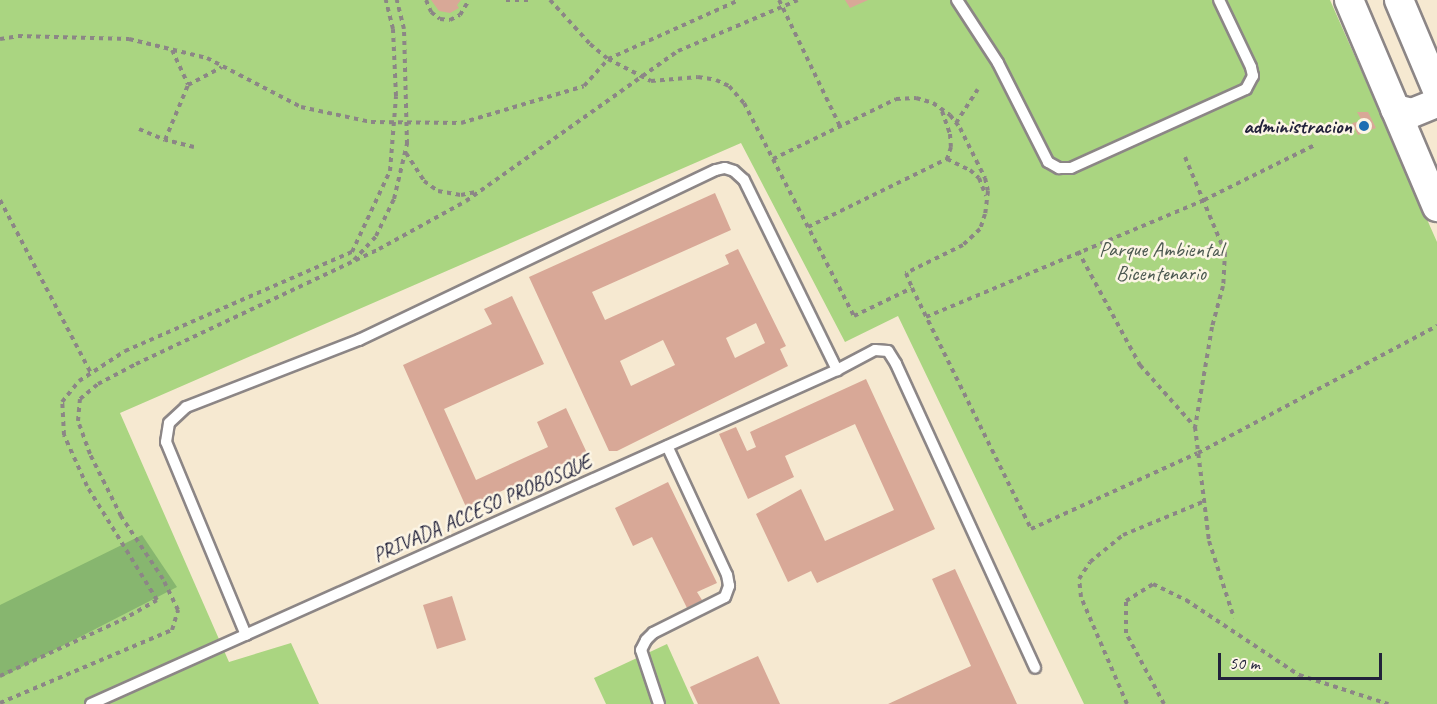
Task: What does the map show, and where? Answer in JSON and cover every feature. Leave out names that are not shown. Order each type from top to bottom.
[{"type":"main road","points":[[1349,0],[1395,109],[1426,151],[1437,207]]},
{"type":"main road","points":[[1399,0],[1437,90]]},
{"type":"main road","points":[[1395,109],[1412,113],[1437,103]]},
{"type":"lane","points":[[957,0],[998,63],[1048,162],[1059,168],[1071,168],[1246,89],[1253,76],[1251,68],[1219,0]]},
{"type":"lane","points":[[246,635],[166,442],[169,423],[186,407],[359,340],[716,170],[725,168],[734,171],[744,180],[837,370]]},
{"type":"lane","name":"PRIVADA ACCESO PROBOSQUE","points":[[91,704],[837,370],[875,350],[888,351],[896,364],[1035,668]]},
{"type":"lane","points":[[659,704],[641,650],[646,640],[653,633],[725,597],[729,586],[727,575],[667,446]]},
{"type":"path","points":[[0,676],[122,620],[157,600],[87,486],[64,435],[62,402],[79,381],[125,351],[352,252],[390,171],[396,96],[393,29],[386,1],[397,0],[404,29],[407,123],[405,152],[394,199],[376,236],[352,263]]},
{"type":"path","points":[[426,0],[431,12],[440,19],[450,20],[460,15],[469,0]]},
{"type":"path","points":[[506,0],[531,0]]},
{"type":"path","points":[[550,0],[590,44],[608,59],[651,81],[698,77],[716,80],[729,86],[744,103],[854,316],[912,288]]},
{"type":"path","points":[[0,39],[18,36],[129,39],[207,58],[300,107],[371,122],[461,123],[584,86],[608,59],[738,0]]},
{"type":"path","points":[[779,0],[840,126]]},
{"type":"path","points":[[0,703],[172,630],[178,610],[163,579],[121,516],[90,454],[78,421],[80,399],[98,384],[136,364],[352,263],[478,192],[641,75],[686,48],[798,0]]},
{"type":"path","points":[[171,50],[188,85]]},
{"type":"path","points":[[165,140],[188,85],[223,67]]},
{"type":"path","points":[[956,123],[978,89]]},
{"type":"path","points":[[773,159],[896,99],[916,98],[941,108],[956,123],[986,178],[987,198],[980,229],[963,245],[906,273],[1031,529],[1198,453],[1437,326]]},
{"type":"path","points":[[941,108],[950,134],[951,147],[946,159]]},
{"type":"path","points":[[139,129],[165,140],[194,147]]},
{"type":"path","points":[[926,317],[1078,251],[1204,200],[1315,145]]},
{"type":"path","points":[[405,152],[424,181],[438,191],[461,195],[478,192]]},
{"type":"path","points":[[1185,157],[1225,252],[1223,286],[1212,327],[1195,427],[1209,541],[1234,618]]},
{"type":"path","points":[[808,227],[946,159],[958,162],[979,178],[987,198]]},
{"type":"path","points":[[0,200],[91,374]]},
{"type":"path","points":[[1078,251],[1140,365],[1195,427]]},
{"type":"path","points":[[1127,704],[1081,597],[1080,579],[1090,562],[1123,535],[1205,501]]},
{"type":"path","points":[[1164,704],[1126,633],[1126,601],[1153,584],[1186,600],[1299,675],[1388,704]]},
{"type":"green space","name":"Parque Ambiental Bicentenario","points":[[0,0],[1330,0],[1437,242],[1437,704],[1084,704],[898,316],[845,342],[741,143],[120,413],[229,662],[291,643],[319,704],[0,704]]},
{"type":"green space","points":[[142,535],[177,587],[0,678],[0,605]]},
{"type":"green space","points":[[667,644],[694,704],[606,704],[594,678]]},
{"type":"building","points":[[431,0],[461,0],[457,5],[459,8],[450,13],[439,11]]},
{"type":"building","points":[[845,0],[868,0],[850,8]]},
{"type":"building","name":"administracion","points":[[1357,112],[1368,112],[1376,128],[1358,135],[1352,123],[1362,121]]},
{"type":"building","points":[[715,193],[731,230],[592,292],[605,320],[729,264],[725,255],[738,249],[786,346],[780,349],[788,366],[617,451],[609,451],[529,277]],"holes":[[[756,323],[765,343],[735,358],[726,338]],[[663,340],[675,365],[631,386],[620,361]]]},
{"type":"building","points":[[512,296],[544,364],[444,409],[476,480],[548,447],[537,422],[566,408],[587,453],[466,507],[403,365],[492,324],[484,309]]},
{"type":"building","points":[[866,379],[935,529],[817,583],[811,571],[788,582],[756,514],[801,489],[825,541],[894,510],[855,424],[785,456],[794,477],[748,499],[719,434],[736,427],[747,451],[756,447],[750,432]]},
{"type":"building","points":[[668,482],[717,583],[697,592],[702,600],[687,608],[652,537],[633,546],[615,508]]},
{"type":"building","points":[[955,569],[1017,704],[888,704],[971,666],[932,579]]},
{"type":"building","points":[[452,596],[466,640],[437,649],[423,605]]},
{"type":"building","points":[[758,656],[780,704],[698,704],[690,687]]},
{"type":"place","name":"administracion","points":[[1364,126]]}]
